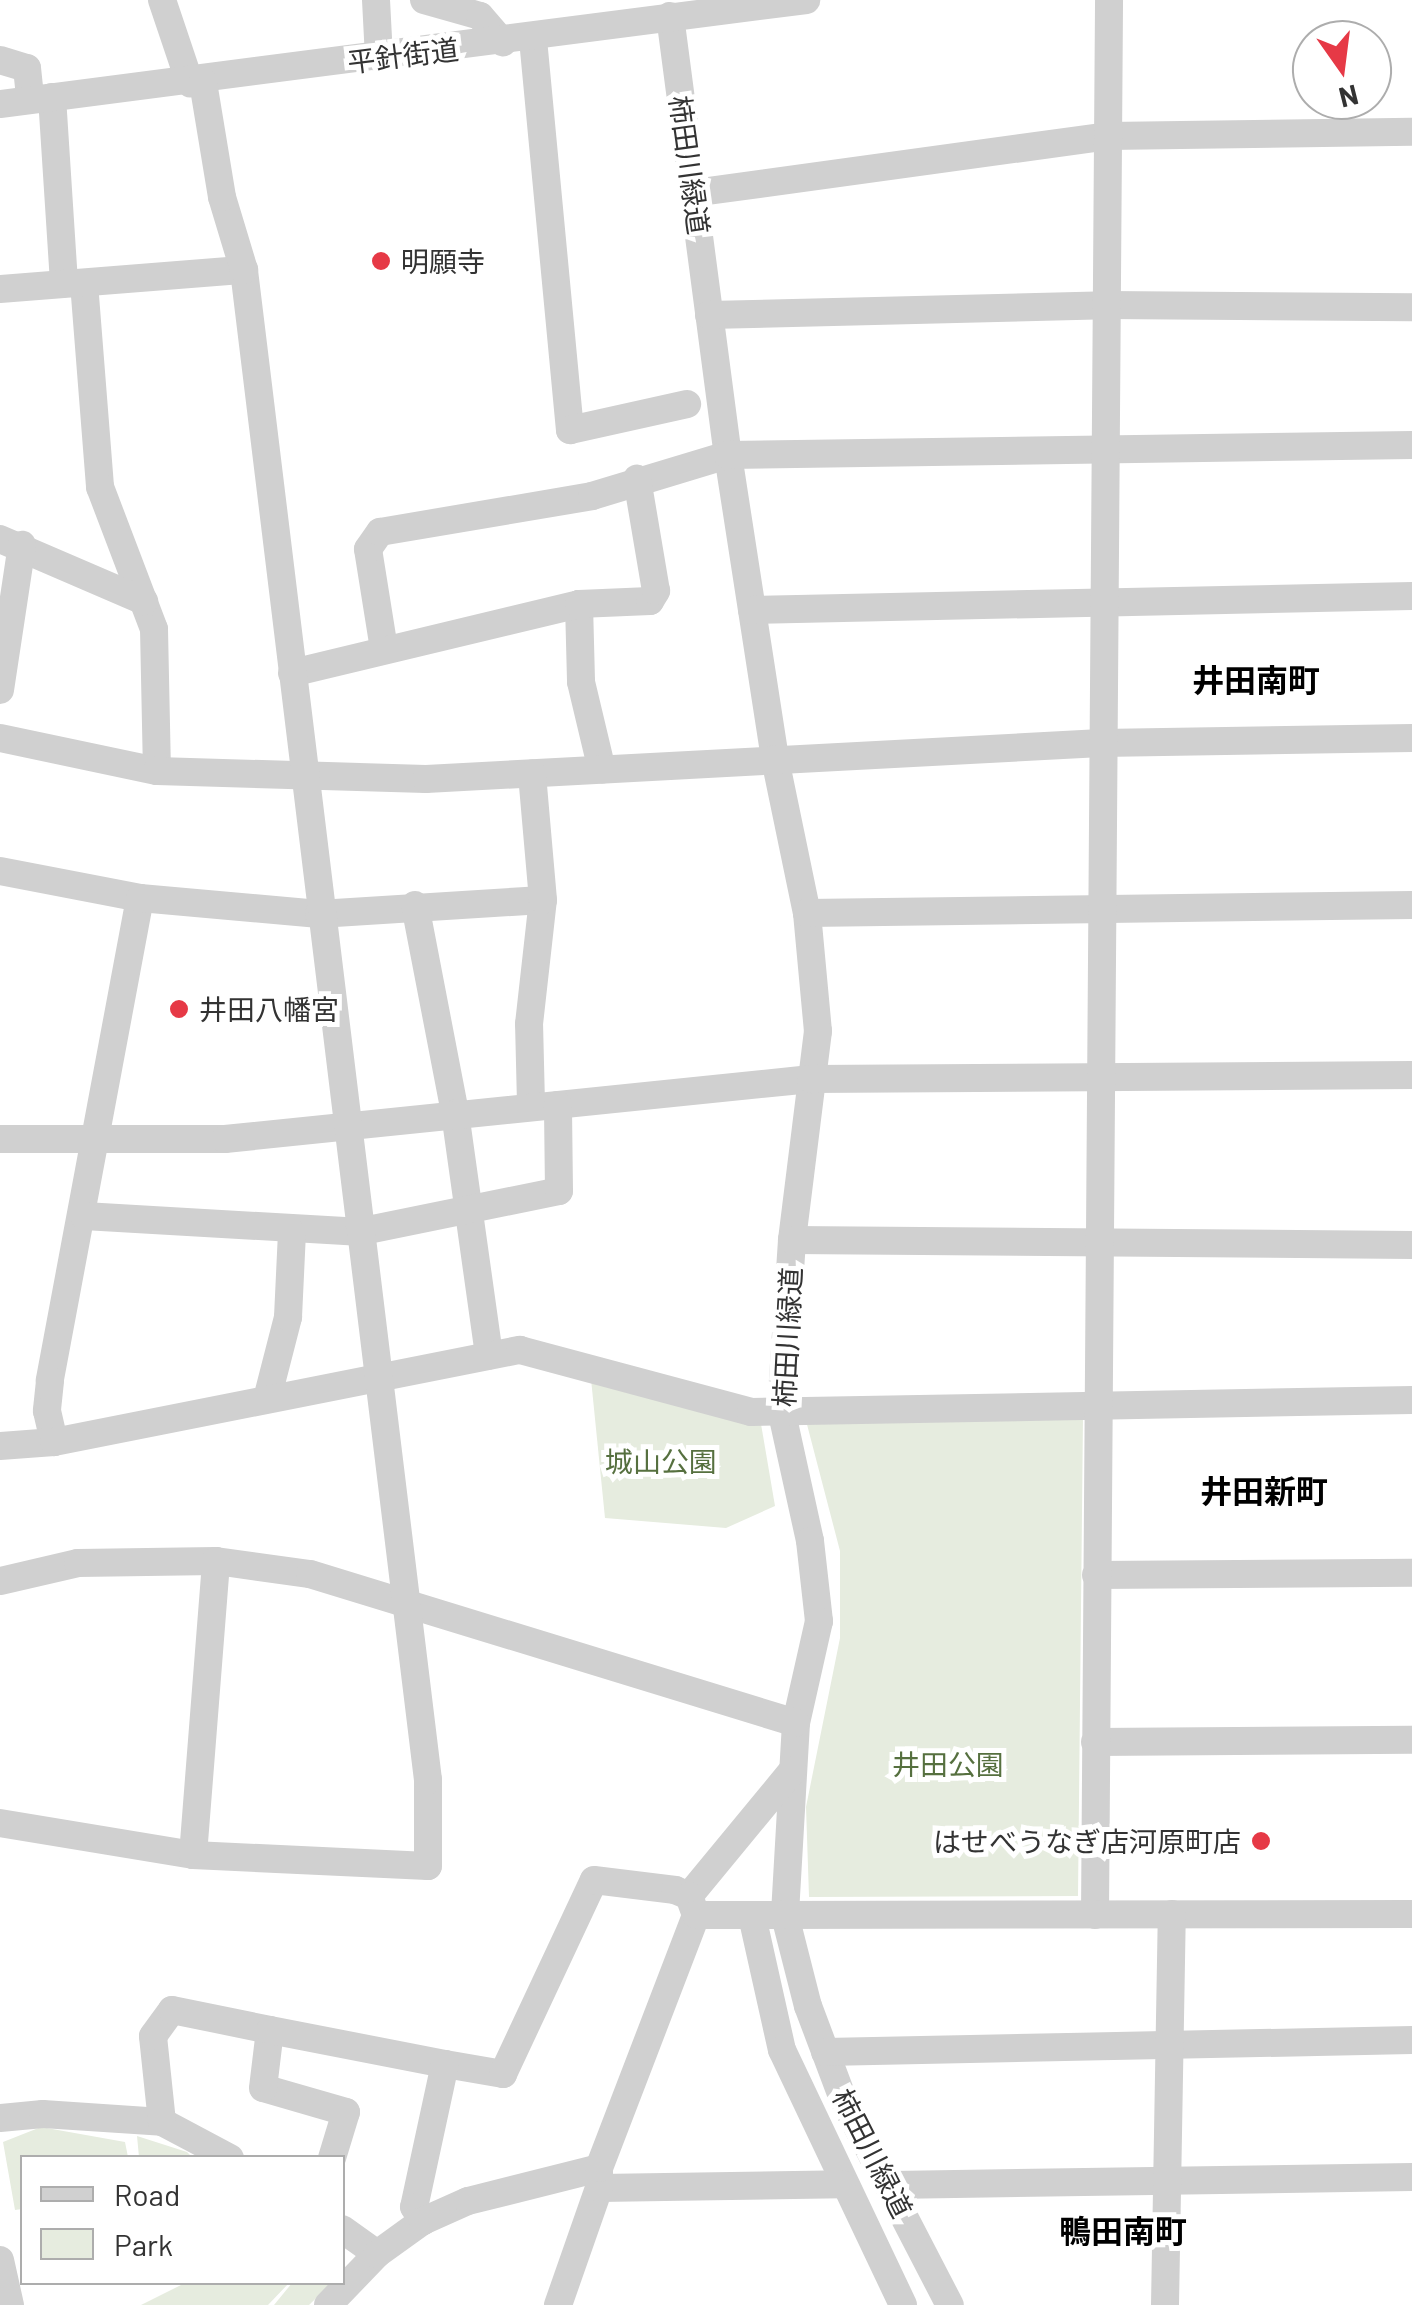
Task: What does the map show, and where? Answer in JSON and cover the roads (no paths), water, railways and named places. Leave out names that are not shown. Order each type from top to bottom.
[{"type":"street","points":[[0,1823],[193,1855],[428,1866],[428,1780],[319,914],[244,270],[222,197],[196,83],[162,0]]},
{"type":"street","points":[[376,0],[380,58]]},
{"type":"street","points":[[424,0],[480,16],[502,42]]},
{"type":"street","name":"平針街道","points":[[0,104],[533,39],[679,10],[806,0]]},
{"type":"street","points":[[1095,1915],[1098,1077],[1109,0]]},
{"type":"street","name":"柿田川緑道","points":[[679,10],[693,193],[728,455],[776,759],[807,913],[818,1031],[792,1240],[781,1409],[810,1541],[819,1622],[796,1722],[785,1916],[843,2099],[892,2186],[950,2305]]},
{"type":"street","points":[[533,39],[570,430],[687,404]]},
{"type":"street","points":[[0,60],[28,68],[41,98],[74,283],[100,487],[154,629],[157,771]]},
{"type":"street","points":[[693,193],[1108,136],[1412,132]]},
{"type":"street","points":[[0,289],[244,270]]},
{"type":"street","points":[[709,315],[1106,305],[1412,307]]},
{"type":"street","points":[[384,649],[368,549],[380,532],[592,496],[637,478],[728,455],[1412,445]]},
{"type":"street","points":[[292,673],[579,604],[650,600],[656,590],[637,478]]},
{"type":"street","points":[[0,690],[11,542],[144,601]]},
{"type":"street","points":[[752,610],[1412,596]]},
{"type":"street","points":[[579,604],[581,682],[602,770]]},
{"type":"street","points":[[0,738],[157,771],[305,777],[532,773],[1101,743],[1412,738]]},
{"type":"street","points":[[84,1216],[292,1233],[358,1232],[559,1191],[529,1024],[543,900],[532,773]]},
{"type":"street","points":[[0,871],[140,898],[319,914],[543,900]]},
{"type":"street","points":[[54,1442],[47,1411],[50,1381],[99,1140],[140,898]]},
{"type":"street","points":[[415,906],[455,1113],[489,1356]]},
{"type":"street","points":[[807,913],[1412,906]]},
{"type":"street","points":[[0,1139],[226,1138],[347,1122],[811,1079],[1412,1075]]},
{"type":"street","points":[[267,1399],[288,1317],[292,1233]]},
{"type":"street","points":[[792,1240],[1412,1245]]},
{"type":"street","points":[[0,1446],[54,1442],[520,1350],[703,1404],[781,1409],[1412,1400]]},
{"type":"street","points":[[193,1855],[216,1561]]},
{"type":"street","points":[[0,1581],[78,1563],[216,1561],[310,1574],[403,1598],[796,1722]]},
{"type":"street","points":[[1096,1574],[1412,1573]]},
{"type":"street","points":[[1095,1742],[1412,1740]]},
{"type":"street","points":[[558,2305],[693,1905],[794,1768]]},
{"type":"street","points":[[174,2126],[152,2036],[172,2010],[503,2074],[594,1880],[752,1916],[1412,1914]]},
{"type":"street","points":[[1165,2305],[1172,1914]]},
{"type":"street","points":[[752,1916],[769,2015],[842,2184],[903,2305]]},
{"type":"street","points":[[270,2030],[263,2088],[346,2112],[333,2155]]},
{"type":"street","points":[[825,2052],[1412,2040]]},
{"type":"street","points":[[423,2221],[414,2206],[444,2064]]},
{"type":"street","points":[[0,2118],[43,2114],[174,2126],[218,2155]]},
{"type":"street","points":[[328,2305],[377,2254],[423,2221],[468,2200],[599,2178],[842,2184]]},
{"type":"street","points":[[892,2186],[1412,2178]]},
{"type":"street","points":[[345,2231],[377,2254]]},
{"type":"street","points":[[0,2260],[5,2299]]},
{"type":"place","name":"明願寺","points":[[381,261]]},
{"type":"place","name":"井田八幡宮","points":[[179,1009]]},
{"type":"place","name":"はせべうなぎ店河原町店","points":[[1261,1841]]},
{"type":"district","name":"井田南町","points":[[1256,679]]},
{"type":"district","name":"井田新町","points":[[1264,1490]]},
{"type":"district","name":"鴨田南町","points":[[1123,2230]]},
{"type":"park label","name":"城山公園","points":[[661,1461]]},
{"type":"park label","name":"井田公園","points":[[948,1764]]}]
